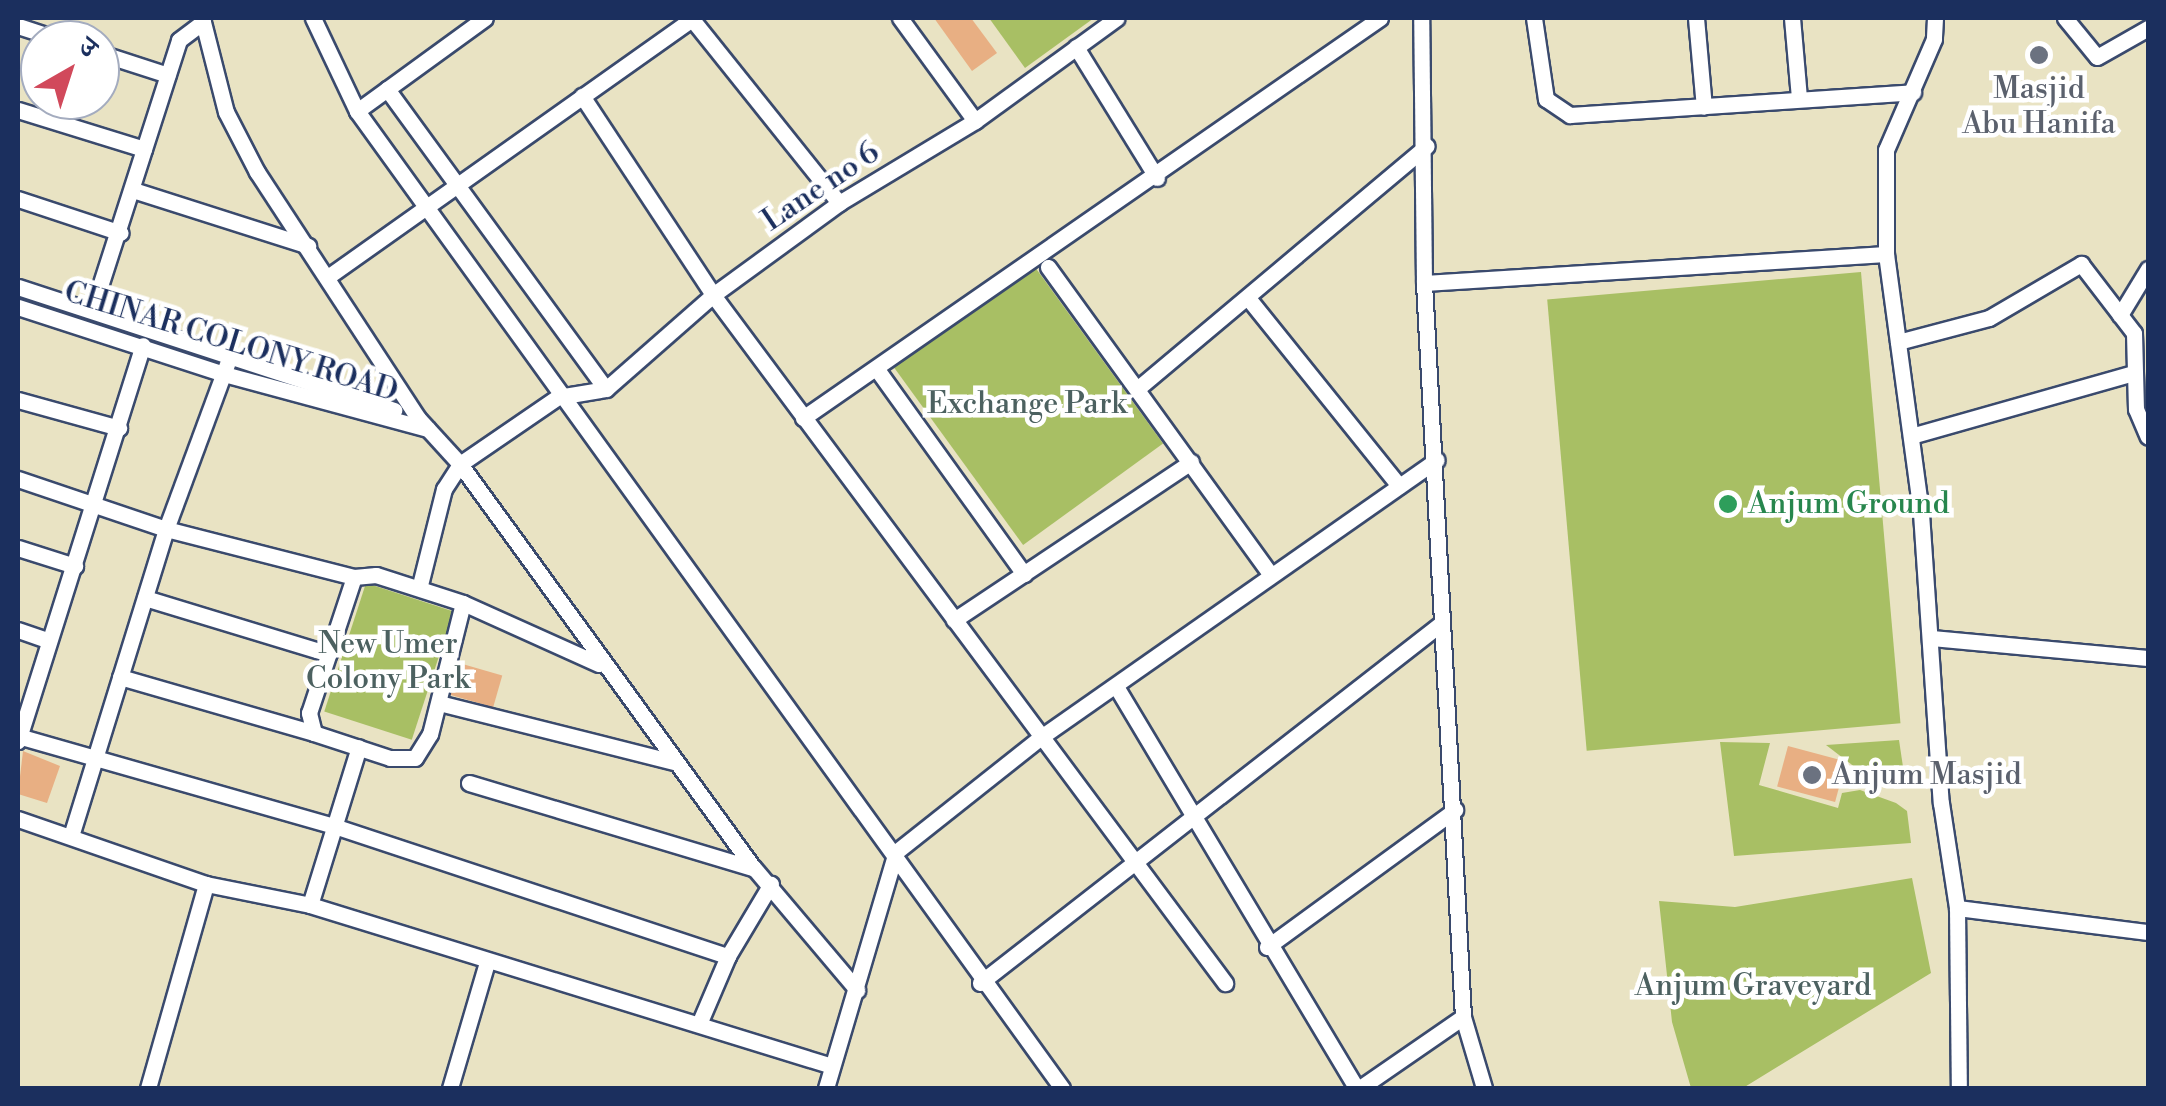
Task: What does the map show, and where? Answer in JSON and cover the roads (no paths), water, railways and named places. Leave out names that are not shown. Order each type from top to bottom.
[{"type":"street","points":[[313,18],[357,111],[426,210],[558,397],[896,852],[980,983],[1062,1088]]},
{"type":"street","points":[[357,111],[485,18]]},
{"type":"street","points":[[329,276],[692,18],[839,203]]},
{"type":"street","points":[[900,18],[975,120]]},
{"type":"street","name":"Lane no 6","points":[[606,389],[713,295],[839,203],[975,120],[1117,18]]},
{"type":"street","points":[[803,418],[1158,178],[1380,18]]},
{"type":"street","points":[[1421,18],[1427,146],[1424,283],[1437,460],[1439,624],[1455,810],[1464,1018],[1484,1088]]},
{"type":"street","points":[[1534,18],[1543,87],[1560,111],[1704,108],[1913,92]]},
{"type":"street","points":[[1696,18],[1704,108]]},
{"type":"street","points":[[1792,18],[1798,98]]},
{"type":"street","points":[[1935,18],[1913,92],[1886,150],[1886,254],[1911,436],[1931,638],[1941,804],[1957,908],[1959,1088]]},
{"type":"street","points":[[2065,18],[2097,56],[2148,28]]},
{"type":"street","points":[[93,308],[122,233],[144,149],[182,34],[203,20],[226,112],[257,172],[423,423],[460,464],[603,666],[754,868],[857,990]]},
{"type":"street","points":[[1076,47],[1158,178]]},
{"type":"street","points":[[120,59],[168,75]]},
{"type":"street","points":[[386,89],[606,389],[558,397],[460,464],[444,489],[420,586]]},
{"type":"street","points":[[582,96],[713,295],[1132,865],[1226,983]]},
{"type":"street","points":[[18,110],[144,149]]},
{"type":"street","points":[[1136,389],[1427,146]]},
{"type":"street","points":[[133,190],[308,246]]},
{"type":"street","points":[[18,199],[122,233]]},
{"type":"street","points":[[1424,283],[1886,254]]},
{"type":"street","points":[[1898,342],[1989,318],[2081,264],[2134,333],[2136,409],[2148,437]]},
{"type":"street","points":[[1048,267],[1271,576]]},
{"type":"street","points":[[2120,316],[2148,269]]},
{"type":"street","name":"CHINAR COLONY ROAD","points":[[18,287],[93,308],[423,423]]},
{"type":"street","points":[[1248,298],[1399,486]]},
{"type":"street","name":"CHINAR COLONY ROAD","points":[[18,307],[224,374],[423,423]]},
{"type":"street","points":[[142,345],[96,504],[47,640],[18,737],[334,826],[728,956]]},
{"type":"street","points":[[72,836],[166,529],[230,356]]},
{"type":"street","points":[[876,368],[1024,574]]},
{"type":"street","points":[[1911,436],[2134,372]]},
{"type":"street","points":[[18,400],[118,428]]},
{"type":"street","points":[[826,1088],[896,852],[1040,737],[1117,688],[1437,460]]},
{"type":"street","points":[[954,620],[1191,462]]},
{"type":"street","points":[[18,479],[166,529],[354,577],[420,586],[603,666]]},
{"type":"street","points":[[18,548],[75,566]]},
{"type":"street","points":[[314,733],[309,714],[354,577]]},
{"type":"street","points":[[144,598],[328,654]]},
{"type":"street","points":[[120,677],[359,747],[414,758],[439,703],[462,604]]},
{"type":"street","points":[[980,983],[1439,624]]},
{"type":"street","points":[[18,630],[47,640]]},
{"type":"street","points":[[1931,638],[2148,658]]},
{"type":"street","points":[[1117,688],[1266,947],[1358,1088],[1464,1018]]},
{"type":"street","points":[[439,703],[678,763]]},
{"type":"street","points":[[310,905],[359,747]]},
{"type":"street","points":[[470,784],[754,868]]},
{"type":"street","points":[[1266,947],[1455,810]]},
{"type":"street","points":[[18,820],[206,884],[310,905],[832,1066]]},
{"type":"street","points":[[148,1088],[206,884]]},
{"type":"street","points":[[699,1024],[728,956],[771,884]]},
{"type":"street","points":[[1957,908],[2148,932]]},
{"type":"street","points":[[450,1088],[487,962]]},
{"type":"place","name":"Masjid Abu Hanifa","points":[[2039,55]]},
{"type":"place","name":"Anjum Ground","points":[[1728,504]]},
{"type":"place","name":"Anjum Masjid","points":[[1812,775]]},
{"type":"park label","name":"Exchange Park","points":[[1027,404]]},
{"type":"park label","name":"New Umer Colony Park","points":[[388,661]]},
{"type":"park label","name":"Anjum Graveyard","points":[[1753,986]]}]
